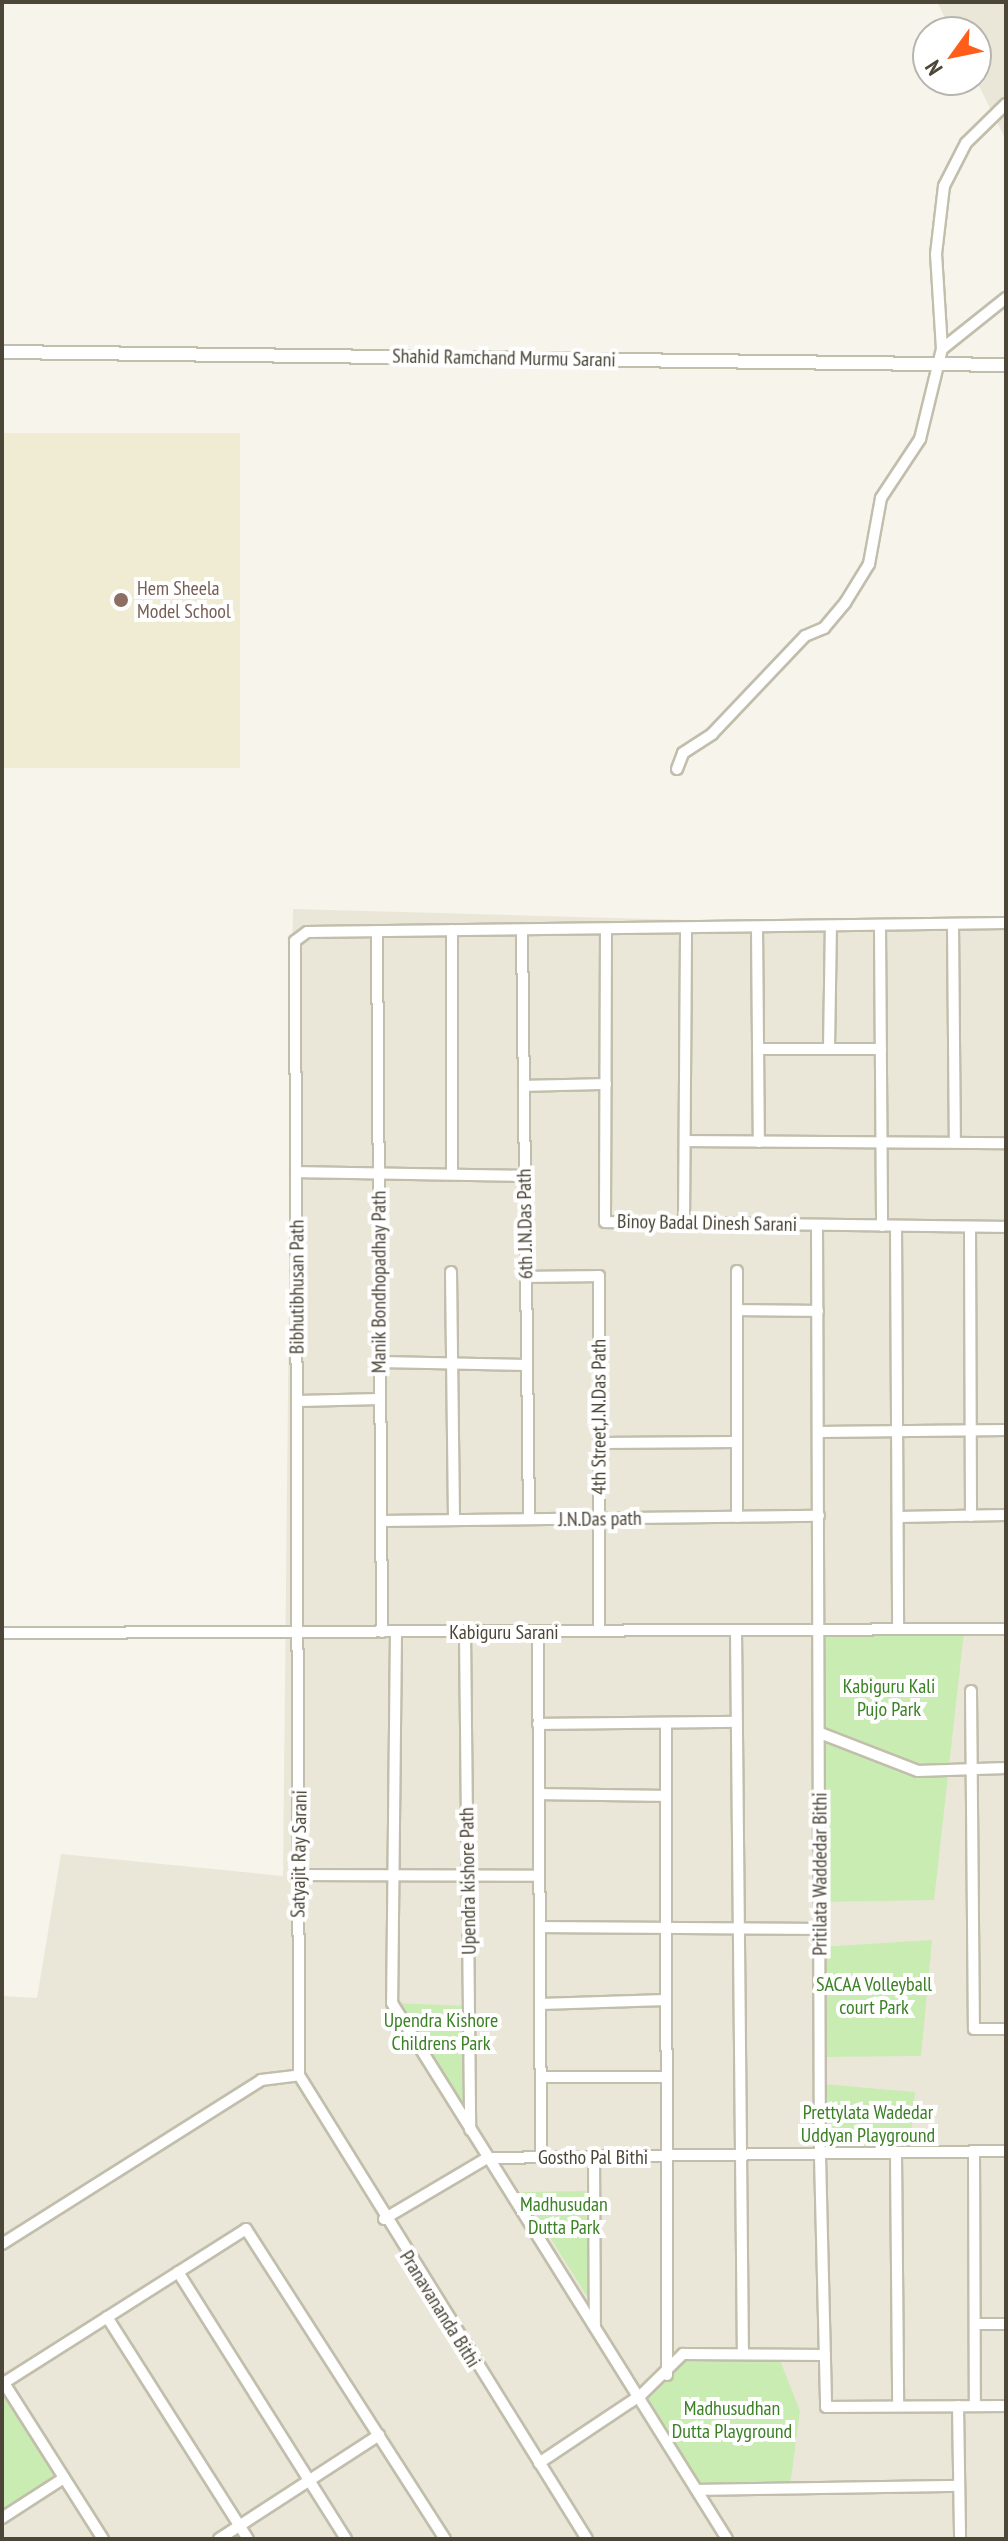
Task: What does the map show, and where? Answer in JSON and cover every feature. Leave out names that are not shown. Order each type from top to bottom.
[{"type":"street","points":[[677,769],[683,753],[712,734],[805,636],[824,628],[857,586],[869,564],[881,498],[910,458],[925,424],[942,349],[936,254],[944,186],[966,143],[1006,104]]},
{"type":"street","points":[[942,349],[1006,298]]},
{"type":"street","name":"Shahid Ramchand Murmu Sarani","points":[[2,352],[1006,365]]},
{"type":"street","points":[[377,931],[880,928],[1006,923]]},
{"type":"street","points":[[953,925],[955,1142]]},
{"type":"street","points":[[684,1223],[686,928]]},
{"type":"street","points":[[757,928],[759,1142]]},
{"type":"street","points":[[829,1049],[831,928]]},
{"type":"street","points":[[880,928],[882,1226]]},
{"type":"street","name":"Binoy Badal Dinesh Sarani","points":[[606,929],[605,1222],[1006,1227]]},
{"type":"street","points":[[452,930],[452,1174]]},
{"type":"street","name":"6th J.N.Das Path","points":[[522,930],[529,1519]]},
{"type":"street","name":"Bibhutibhusan Path","points":[[301,1633],[295,941],[307,932],[377,931]]},
{"type":"street","name":"Manik Bondhopadhay Path","points":[[377,931],[382,1632]]},
{"type":"street","points":[[758,1049],[881,1049]]},
{"type":"street","points":[[524,1086],[606,1084]]},
{"type":"street","points":[[685,1141],[1006,1143]]},
{"type":"street","points":[[296,1172],[525,1176]]},
{"type":"street","name":"Pritilata Waddedar Bithi","points":[[817,1225],[820,2156],[826,2407],[898,2406]]},
{"type":"street","points":[[896,1226],[898,1629]]},
{"type":"street","points":[[970,1227],[971,1516]]},
{"type":"street","points":[[737,1271],[737,1517]]},
{"type":"street","points":[[451,1272],[454,1520]]},
{"type":"street","name":"4th Street,J.N.Das Path","points":[[526,1277],[599,1276],[599,1631]]},
{"type":"street","points":[[737,1310],[818,1311]]},
{"type":"street","points":[[380,1362],[527,1365]]},
{"type":"street","points":[[298,1401],[380,1399]]},
{"type":"street","points":[[818,1432],[1006,1430]]},
{"type":"street","points":[[599,1443],[737,1442]]},
{"type":"street","points":[[898,1517],[1006,1515]]},
{"type":"street","name":"J.N.Das path","points":[[381,1521],[819,1516]]},
{"type":"street","name":"Kabiguru Sarani","points":[[2,1633],[1006,1629]]},
{"type":"street","points":[[736,1630],[743,2354]]},
{"type":"street","points":[[538,1631],[541,2158]]},
{"type":"street","points":[[396,1632],[392,2003],[727,2539]]},
{"type":"street","name":"Upendra kishore Path","points":[[465,1632],[470,2131]]},
{"type":"street","name":"Satyajit Ray Sarani","points":[[299,2075],[301,1633]]},
{"type":"street","points":[[971,1691],[974,2029],[1006,2029]]},
{"type":"street","points":[[538,1724],[737,1722]]},
{"type":"street","points":[[666,1723],[667,2375]]},
{"type":"street","points":[[820,1733],[918,1771],[1006,1768]]},
{"type":"street","points":[[539,1794],[666,1796]]},
{"type":"street","points":[[299,1875],[539,1876]]},
{"type":"street","points":[[540,1927],[820,1929]]},
{"type":"street","points":[[540,2004],[666,2000]]},
{"type":"street","points":[[2,2244],[261,2080],[299,2075]]},
{"type":"street","name":"Pranavananda Bithi","points":[[299,2075],[384,2219],[587,2539]]},
{"type":"street","points":[[541,2077],[666,2077]]},
{"type":"street","name":"Gostho Pal Bithi","points":[[487,2158],[820,2156],[1006,2151]]},
{"type":"street","points":[[974,2152],[975,2406]]},
{"type":"street","points":[[896,2154],[898,2406],[1006,2406]]},
{"type":"street","points":[[594,2157],[595,2327]]},
{"type":"street","points":[[384,2219],[487,2158]]},
{"type":"street","points":[[103,2539],[3,2383],[246,2229],[445,2539]]},
{"type":"street","points":[[178,2272],[346,2539]]},
{"type":"street","points":[[107,2317],[248,2539]]},
{"type":"street","points":[[975,2324],[1006,2324]]},
{"type":"street","points":[[539,2463],[639,2397],[667,2375],[683,2354],[825,2355]]},
{"type":"street","points":[[958,2406],[960,2539]]},
{"type":"street","points":[[219,2539],[379,2435]]},
{"type":"street","points":[[2,2518],[64,2478]]},
{"type":"street","points":[[697,2490],[959,2486]]},
{"type":"shaded area","points":[[937,2],[1006,2],[1006,140],[984,96],[992,96],[992,16],[944,16]]},
{"type":"shaded area","name":"Hem Sheela Model School","points":[[2,433],[240,433],[240,768],[2,768]]},
{"type":"shaded area","points":[[293,909],[1006,929],[1006,2539],[2,2539],[2,1996],[37,1998],[61,1854],[283,1876]]},
{"type":"green space","name":"Kabiguru Kali Pujo Park","points":[[819,1629],[964,1632],[934,1900],[823,1902]]},
{"type":"green space","name":"SACAA Volleyball court Park","points":[[932,1940],[921,2056],[822,2057],[820,1947]]},
{"type":"green space","name":"Upendra Kishore Childrens Park","points":[[392,2003],[469,2006],[467,2120]]},
{"type":"green space","name":"Prettylata Wadedar Uddyan Playground","points":[[822,2084],[915,2092],[910,2153],[817,2145]]},
{"type":"green space","name":"Madhusudan Dutta Park","points":[[586,2191],[588,2298],[522,2192]]},
{"type":"green space","name":"Madhusudhan Dutta Playground","points":[[687,2354],[779,2358],[800,2411],[790,2486],[699,2488],[641,2395]]},
{"type":"green space","points":[[2,2384],[64,2478],[2,2514]]},
{"type":"place","name":"Hem Sheela Model School","points":[[121,600]]}]
